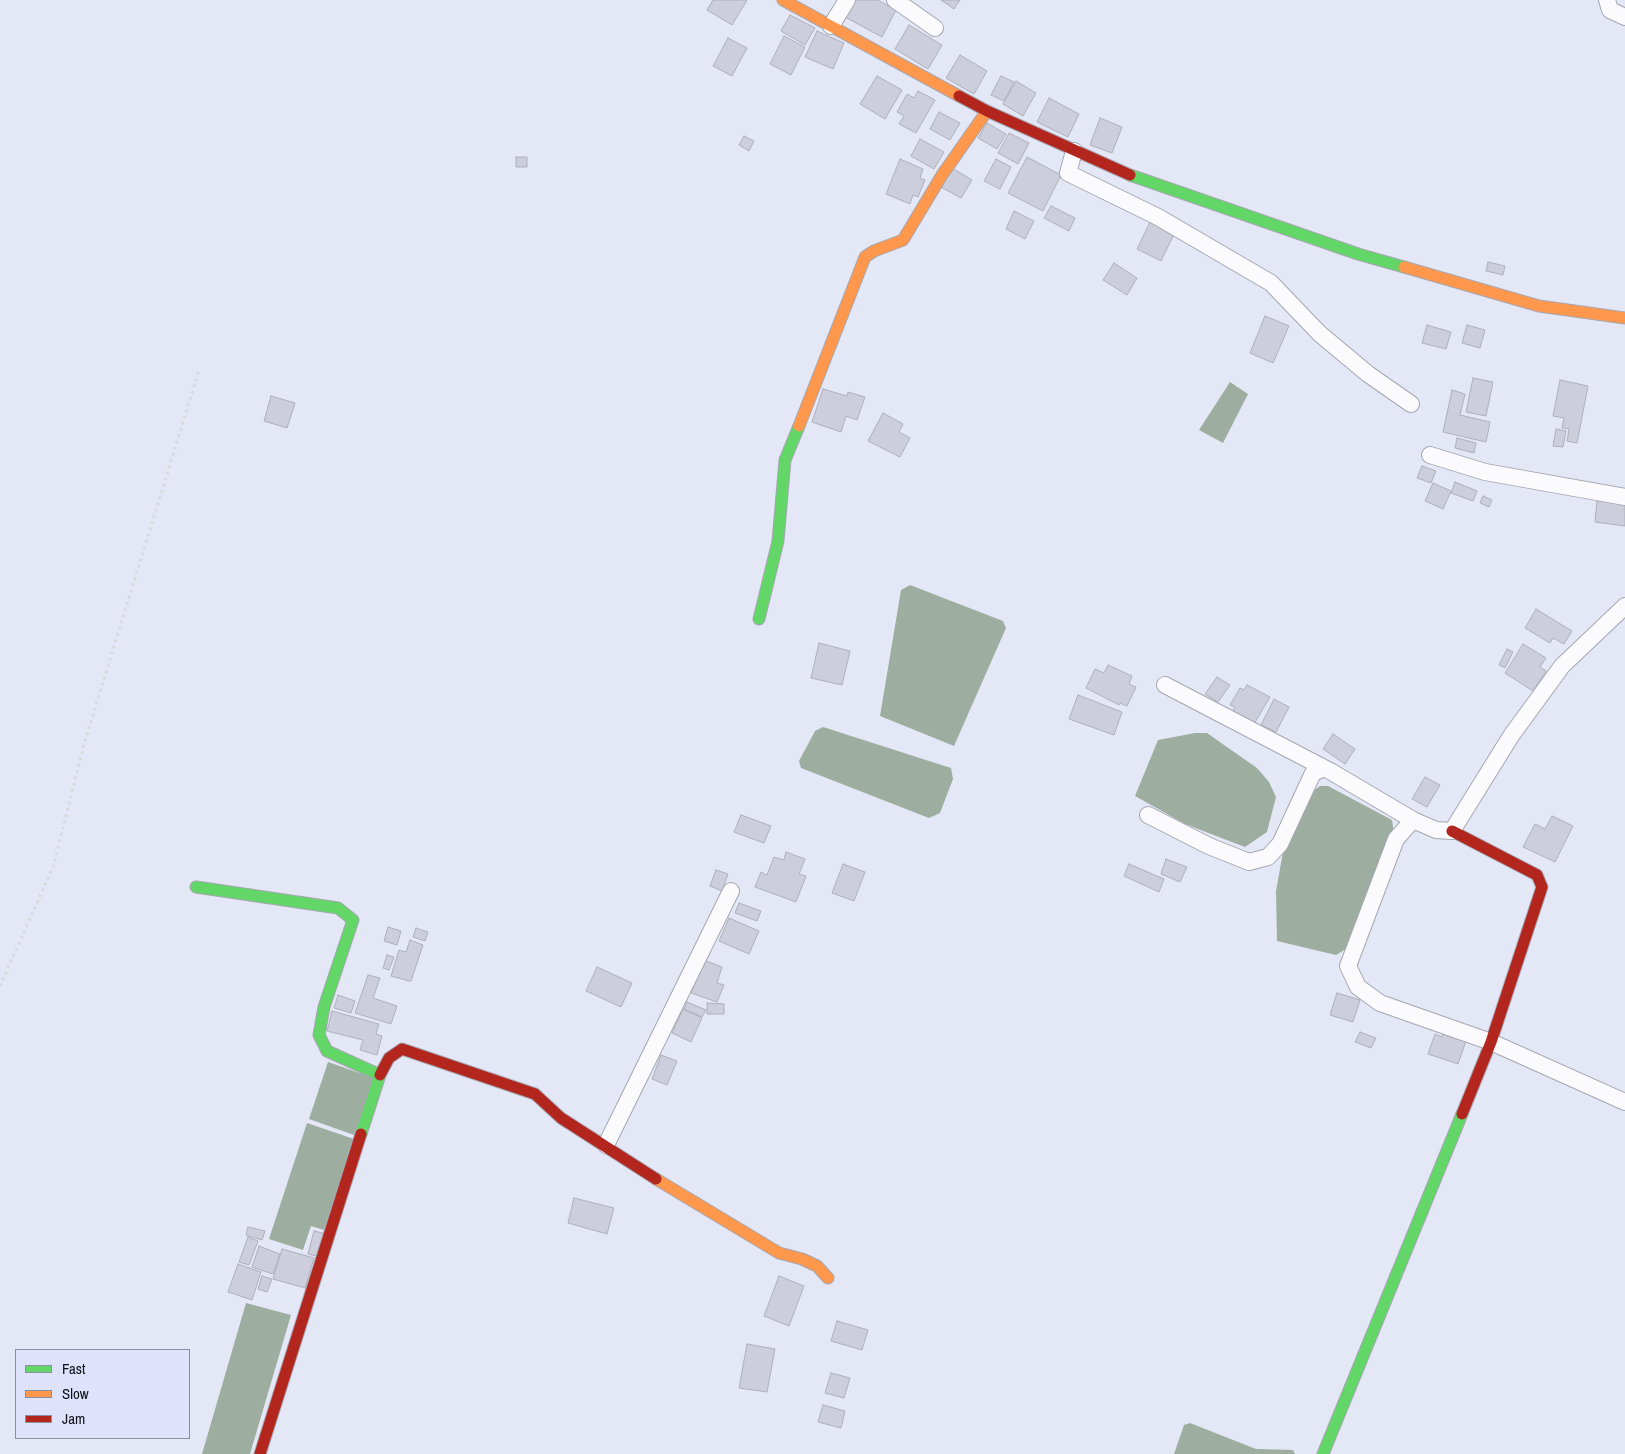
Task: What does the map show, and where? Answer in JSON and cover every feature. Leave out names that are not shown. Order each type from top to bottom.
[{"type":"street","points":[[783,0],[987,111],[1118,171],[1358,254],[1539,306],[1625,318]]},
{"type":"street","points":[[831,26],[847,0]]},
{"type":"street","points":[[895,0],[935,28]]},
{"type":"street","points":[[1607,0],[1610,10],[1625,17]]},
{"type":"street","points":[[759,619],[778,541],[785,460],[865,257],[874,251],[884,249],[903,240],[942,175],[987,111]]},
{"type":"street","points":[[1074,150],[1068,173],[1158,217],[1271,283],[1320,334],[1368,374],[1411,404]]},
{"type":"street","points":[[1430,455],[1485,472],[1625,498]]},
{"type":"street","points":[[1452,831],[1511,736],[1562,666],[1625,606]]},
{"type":"street","points":[[1165,685],[1324,768],[1413,820],[1436,830],[1452,831],[1537,875],[1542,887],[1491,1042],[1323,1454]]},
{"type":"street","points":[[1148,815],[1249,862],[1268,857],[1280,844],[1313,773],[1324,768]]},
{"type":"street","points":[[1413,820],[1396,839],[1348,966],[1358,987],[1380,1004],[1491,1042],[1625,1102]]},
{"type":"street","points":[[196,887],[338,908],[353,920],[324,1008],[319,1035],[327,1051],[380,1074]]},
{"type":"street","points":[[606,1144],[731,891]]},
{"type":"street","points":[[260,1454],[380,1074],[389,1058],[402,1049],[535,1094],[561,1118],[606,1144],[720,1218],[778,1253],[802,1259],[817,1266],[828,1278]]},
{"type":"path","points":[[0,986],[53,867],[84,744],[199,370]]},
{"type":"shaded area","points":[[1230,382],[1248,394],[1223,443],[1199,430]]},
{"type":"shaded area","points":[[910,585],[1003,621],[1006,628],[954,746],[880,716],[901,590]]},
{"type":"shaded area","points":[[823,727],[951,768],[953,779],[940,813],[929,818],[801,768],[799,761],[815,731]]},
{"type":"shaded area","points":[[1195,733],[1207,733],[1257,768],[1269,782],[1276,797],[1267,832],[1245,847],[1185,824],[1135,796],[1158,740]]},
{"type":"shaded area","points":[[1320,786],[1328,786],[1392,820],[1393,827],[1393,837],[1346,949],[1336,955],[1277,941],[1276,891],[1283,852],[1310,793]]},
{"type":"shaded area","points":[[328,1062],[374,1078],[354,1135],[309,1119]]},
{"type":"shaded area","points":[[307,1123],[354,1139],[324,1230],[311,1226],[303,1250],[269,1239]]},
{"type":"shaded area","points":[[246,1303],[291,1315],[250,1454],[202,1454]]},
{"type":"shaded area","points":[[1190,1423],[1256,1449],[1293,1450],[1295,1454],[1174,1454],[1184,1425]]},
{"type":"building","points":[[713,0],[747,0],[732,25],[707,10]]},
{"type":"building","points":[[855,0],[878,0],[896,10],[882,37],[845,17]]},
{"type":"building","points":[[941,0],[960,0],[954,9]]},
{"type":"building","points":[[790,15],[815,28],[805,45],[781,31]]},
{"type":"building","points":[[909,25],[942,45],[928,69],[895,49]]},
{"type":"building","points":[[817,31],[844,43],[833,69],[805,57]]},
{"type":"building","points":[[784,36],[805,47],[791,75],[770,64]]},
{"type":"building","points":[[728,38],[747,48],[732,76],[713,66]]},
{"type":"building","points":[[960,55],[987,71],[974,94],[946,78]]},
{"type":"building","points":[[877,76],[902,90],[885,119],[860,104]]},
{"type":"building","points":[[1001,76],[1014,82],[1004,101],[991,95]]},
{"type":"building","points":[[1016,81],[1036,93],[1023,116],[1003,104]]},
{"type":"building","points":[[918,91],[935,100],[916,133],[899,124],[904,116],[897,112],[907,94],[914,98]]},
{"type":"building","points":[[1049,98],[1079,114],[1068,137],[1037,122]]},
{"type":"building","points":[[939,112],[960,123],[950,140],[930,129]]},
{"type":"building","points":[[1100,118],[1122,127],[1112,153],[1090,145]]},
{"type":"building","points":[[987,123],[1006,134],[997,149],[978,138]]},
{"type":"building","points":[[1009,133],[1029,143],[1018,164],[998,153]]},
{"type":"building","points":[[744,136],[754,141],[749,151],[739,145]]},
{"type":"building","points":[[920,139],[944,152],[934,169],[911,156]]},
{"type":"building","points":[[516,157],[527,157],[527,167],[516,167]]},
{"type":"building","points":[[1027,157],[1061,175],[1043,211],[1008,193]]},
{"type":"building","points":[[900,159],[923,169],[920,178],[925,180],[918,197],[913,195],[910,204],[886,194]]},
{"type":"building","points":[[996,159],[1011,167],[1000,189],[984,181]]},
{"type":"building","points":[[952,168],[972,180],[961,198],[941,187]]},
{"type":"building","points":[[1051,206],[1075,218],[1069,231],[1044,218]]},
{"type":"building","points":[[1014,211],[1034,221],[1025,239],[1006,229]]},
{"type":"building","points":[[1151,220],[1175,232],[1161,261],[1137,249]]},
{"type":"building","points":[[1488,262],[1505,266],[1503,275],[1486,271]]},
{"type":"building","points":[[1114,263],[1137,278],[1127,295],[1103,280]]},
{"type":"building","points":[[1265,316],[1289,326],[1273,363],[1250,353]]},
{"type":"building","points":[[1427,325],[1451,332],[1446,349],[1422,343]]},
{"type":"building","points":[[1467,325],[1485,330],[1480,348],[1462,343]]},
{"type":"building","points":[[1473,378],[1493,382],[1486,416],[1466,412]]},
{"type":"building","points":[[1560,380],[1588,386],[1577,443],[1567,441],[1569,429],[1562,428],[1564,418],[1553,416]]},
{"type":"building","points":[[823,389],[847,396],[848,392],[865,397],[857,420],[846,416],[841,432],[812,422]]},
{"type":"building","points":[[1452,390],[1465,394],[1460,415],[1490,422],[1486,442],[1443,432]]},
{"type":"building","points":[[271,396],[295,403],[287,428],[264,421]]},
{"type":"building","points":[[883,413],[903,424],[899,432],[910,438],[900,457],[868,441]]},
{"type":"building","points":[[1556,429],[1566,431],[1563,447],[1553,446]]},
{"type":"building","points":[[1457,438],[1476,443],[1474,453],[1455,448]]},
{"type":"building","points":[[1422,466],[1436,471],[1431,483],[1417,478]]},
{"type":"building","points":[[1455,482],[1477,491],[1473,501],[1451,493]]},
{"type":"building","points":[[1433,483],[1451,491],[1443,509],[1425,501]]},
{"type":"building","points":[[1483,496],[1492,500],[1489,507],[1480,503]]},
{"type":"building","points":[[1597,500],[1625,503],[1625,526],[1595,522]]},
{"type":"building","points":[[1536,609],[1572,631],[1564,644],[1553,638],[1550,643],[1525,628]]},
{"type":"building","points":[[819,643],[850,651],[842,685],[811,678]]},
{"type":"building","points":[[1523,644],[1546,658],[1540,667],[1546,671],[1533,691],[1505,673]]},
{"type":"building","points":[[1507,649],[1513,652],[1505,668],[1499,665]]},
{"type":"building","points":[[1108,665],[1132,676],[1129,684],[1136,687],[1127,706],[1120,703],[1119,705],[1086,688],[1095,669],[1104,673]]},
{"type":"building","points":[[1217,677],[1230,685],[1218,702],[1205,694]]},
{"type":"building","points":[[1247,685],[1270,697],[1254,724],[1232,712],[1235,707],[1230,705],[1240,688],[1244,690]]},
{"type":"building","points":[[1078,695],[1122,712],[1114,735],[1069,719]]},
{"type":"building","points":[[1274,699],[1289,707],[1276,732],[1261,725]]},
{"type":"building","points":[[1333,734],[1355,749],[1345,764],[1323,749]]},
{"type":"building","points":[[1425,777],[1440,785],[1427,807],[1412,799]]},
{"type":"building","points":[[741,815],[771,826],[764,843],[734,832]]},
{"type":"building","points":[[1552,816],[1573,826],[1555,862],[1523,847],[1535,824],[1545,829]]},
{"type":"building","points":[[786,852],[805,859],[799,874],[806,876],[796,902],[755,887],[761,872],[767,875],[774,857],[784,860]]},
{"type":"building","points":[[1166,859],[1187,867],[1180,882],[1161,874]]},
{"type":"building","points":[[843,864],[865,872],[854,901],[832,893]]},
{"type":"building","points":[[1129,864],[1164,879],[1159,892],[1124,876]]},
{"type":"building","points":[[716,870],[728,874],[722,891],[710,886]]},
{"type":"building","points":[[739,903],[761,911],[757,921],[735,913]]},
{"type":"building","points":[[729,918],[759,931],[749,954],[719,941]]},
{"type":"building","points":[[388,927],[401,931],[397,945],[384,941]]},
{"type":"building","points":[[416,928],[428,932],[425,941],[413,937]]},
{"type":"building","points":[[410,940],[423,945],[411,981],[409,981],[391,976],[399,950],[406,952]]},
{"type":"building","points":[[387,955],[394,957],[389,970],[383,968]]},
{"type":"building","points":[[704,960],[722,967],[717,983],[724,985],[717,1002],[691,993]]},
{"type":"building","points":[[597,967],[632,983],[621,1007],[586,991]]},
{"type":"building","points":[[368,975],[380,978],[373,998],[397,1006],[391,1024],[355,1013]]},
{"type":"building","points":[[1337,993],[1360,1000],[1353,1022],[1330,1015]]},
{"type":"building","points":[[338,995],[355,1001],[351,1013],[334,1008]]},
{"type":"building","points":[[687,1002],[706,1010],[702,1017],[684,1009]]},
{"type":"building","points":[[707,1003],[724,1004],[724,1014],[707,1014]]},
{"type":"building","points":[[683,1009],[702,1018],[691,1042],[672,1033]]},
{"type":"building","points":[[332,1011],[379,1024],[376,1034],[382,1036],[377,1055],[360,1050],[363,1040],[327,1031]]},
{"type":"building","points":[[1444,1029],[1466,1041],[1458,1064],[1428,1054],[1435,1034],[1442,1037]]},
{"type":"building","points":[[1360,1032],[1376,1038],[1371,1048],[1355,1042]]},
{"type":"building","points":[[661,1055],[677,1061],[667,1085],[652,1079]]},
{"type":"building","points":[[574,1198],[614,1208],[607,1234],[568,1223]]},
{"type":"building","points":[[248,1227],[265,1231],[262,1240],[246,1235]]},
{"type":"building","points":[[314,1231],[326,1234],[320,1257],[308,1254]]},
{"type":"building","points":[[248,1237],[258,1241],[249,1265],[239,1262]]},
{"type":"building","points":[[259,1246],[280,1254],[273,1274],[252,1267]]},
{"type":"building","points":[[282,1249],[314,1258],[305,1288],[273,1279]]},
{"type":"building","points":[[238,1264],[261,1272],[252,1300],[228,1292]]},
{"type":"building","points":[[262,1276],[272,1279],[267,1292],[258,1289]]},
{"type":"building","points":[[779,1276],[804,1286],[789,1326],[764,1316]]},
{"type":"building","points":[[837,1321],[868,1330],[862,1350],[831,1341]]},
{"type":"building","points":[[747,1344],[775,1349],[767,1392],[739,1388]]},
{"type":"building","points":[[831,1373],[850,1378],[844,1398],[825,1393]]},
{"type":"building","points":[[823,1405],[845,1411],[841,1428],[818,1422]]},
{"type":"traffic: fast","points":[[1130,175],[1358,254],[1404,267]]},
{"type":"traffic: fast","points":[[759,619],[778,541],[785,460],[799,426]]},
{"type":"traffic: fast","points":[[196,887],[338,908],[353,920],[324,1007],[319,1035],[327,1051],[380,1075],[361,1134]]},
{"type":"traffic: fast","points":[[1323,1454],[1462,1114]]},
{"type":"traffic: slow","points":[[783,0],[959,96]]},
{"type":"traffic: slow","points":[[799,426],[865,257],[874,251],[903,240],[942,175],[987,111]]},
{"type":"traffic: slow","points":[[1404,267],[1539,306],[1625,318]]},
{"type":"traffic: slow","points":[[656,1179],[779,1253],[802,1259],[817,1266],[828,1278]]},
{"type":"traffic: jam","points":[[959,96],[987,111],[1130,175]]},
{"type":"traffic: jam","points":[[1452,831],[1537,875],[1542,887],[1491,1042],[1462,1114]]},
{"type":"traffic: jam","points":[[380,1075],[389,1058],[402,1049],[535,1094],[561,1118],[656,1179]]},
{"type":"traffic: jam","points":[[260,1454],[361,1134]]}]
